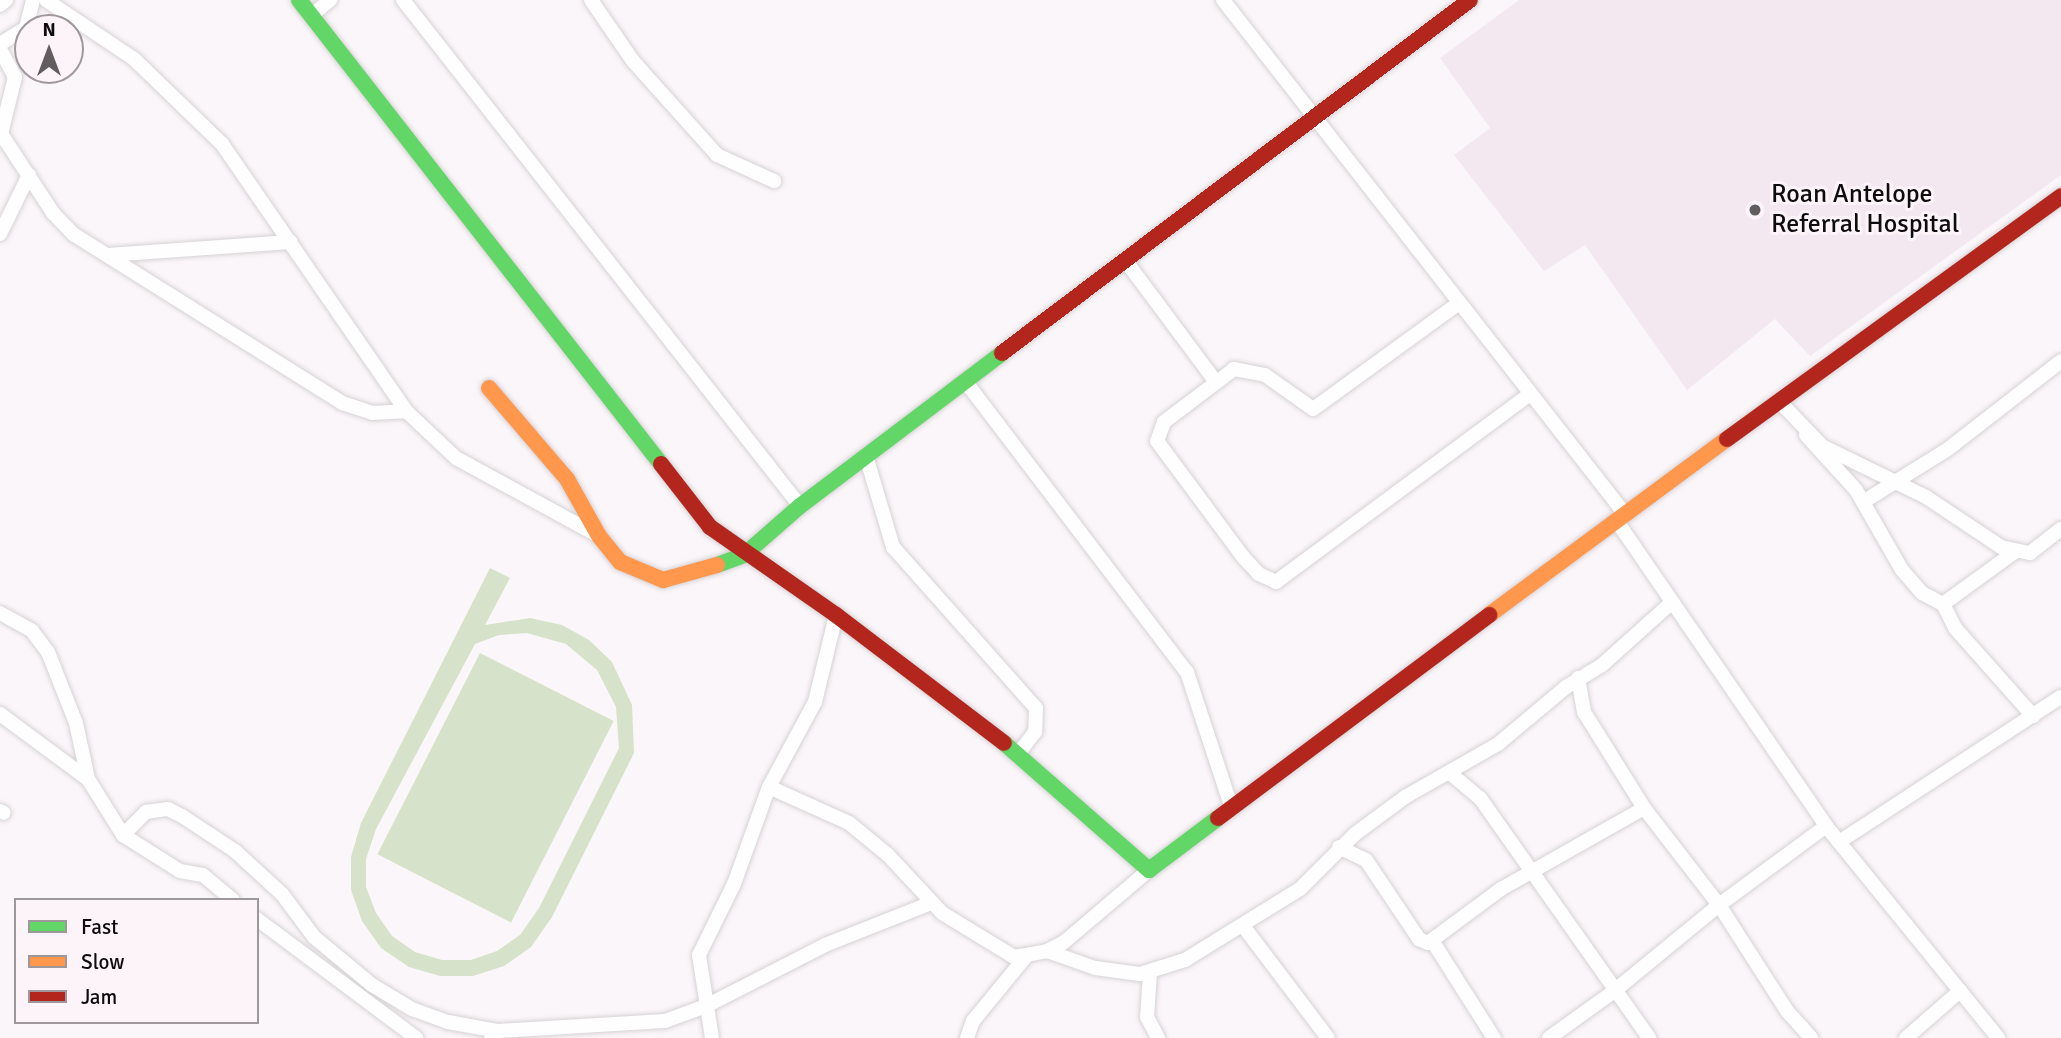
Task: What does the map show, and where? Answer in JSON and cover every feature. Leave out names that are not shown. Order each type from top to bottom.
[{"type":"street","points":[[0,5],[6,0]]},
{"type":"street","points":[[33,0],[26,28],[0,46],[15,77],[1,133],[73,234],[342,403],[372,413],[406,411]]},
{"type":"street","points":[[46,0],[134,59],[222,144],[406,411],[456,458],[599,536]]},
{"type":"street","points":[[299,0],[658,466],[710,527],[744,555],[836,615],[1018,754],[1149,870]]},
{"type":"street","points":[[311,16],[330,0]]},
{"type":"street","points":[[403,0],[800,506]]},
{"type":"street","points":[[591,0],[633,61],[717,155],[774,181]]},
{"type":"street","points":[[1223,0],[1530,394],[1620,517],[1671,603],[1826,826],[1998,1038]]},
{"type":"street","points":[[489,388],[567,480],[599,536],[620,562],[663,580],[683,578],[744,555],[800,506],[1470,0]]},
{"type":"street","points":[[0,234],[29,175]]},
{"type":"street","points":[[769,787],[849,823],[888,855],[931,903],[997,950],[1014,957],[1047,951],[1102,914],[1149,870],[1620,517],[2061,196]]},
{"type":"street","points":[[107,256],[290,242]]},
{"type":"street","points":[[1125,260],[1216,382]]},
{"type":"street","points":[[1459,303],[1312,409],[1250,369],[1234,369],[1164,422],[1157,441],[1243,557],[1267,580],[1276,582],[1530,394]]},
{"type":"street","points":[[1863,502],[1900,483],[2061,361]]},
{"type":"street","points":[[965,381],[1187,673],[1232,808]]},
{"type":"street","points":[[1780,402],[1863,502],[1902,570],[1922,593],[1942,604],[1955,628],[2033,716]]},
{"type":"street","points":[[1806,435],[1838,456],[1900,483],[2001,547],[2016,551],[2039,550],[2061,528]]},
{"type":"street","points":[[866,456],[893,547],[1036,708],[1035,732],[1018,754]]},
{"type":"street","points":[[1942,604],[2016,551]]},
{"type":"street","points":[[1047,951],[1095,968],[1150,974],[1185,960],[1244,927],[1300,889],[1339,847],[1405,797],[1451,774],[1498,744],[1578,678],[1602,665],[1671,603]]},
{"type":"street","points":[[0,613],[32,631],[48,652],[76,723],[88,779],[123,835],[180,871],[203,875],[231,898]]},
{"type":"street","points":[[712,1038],[698,967],[701,945],[734,884],[769,787],[815,702],[836,615]]},
{"type":"street","points":[[1578,678],[1584,712],[1644,808],[1719,905],[1787,1011],[1811,1038]]},
{"type":"street","points":[[1839,842],[2033,716],[2059,703]]},
{"type":"street","points":[[0,713],[88,779]]},
{"type":"street","points":[[1451,774],[1480,798],[1613,992],[1649,1038]]},
{"type":"street","points":[[1433,942],[1530,872],[1583,847],[1644,808]]},
{"type":"street","points":[[123,835],[146,812],[167,809],[183,816],[235,851],[282,894],[314,937],[372,985],[412,1009],[494,1034],[597,1032],[665,1021],[706,1006],[825,945],[931,903]]},
{"type":"street","points":[[1549,1038],[1613,992],[1719,905],[1826,826]]},
{"type":"street","points":[[1339,847],[1366,860],[1419,939],[1433,942],[1494,1038]]},
{"type":"street","points":[[259,920],[416,1038]]},
{"type":"street","points":[[1244,927],[1328,1038]]},
{"type":"street","points":[[967,1038],[973,1021],[1027,955]]},
{"type":"street","points":[[1150,974],[1147,1017],[1158,1038]]},
{"type":"street","points":[[1906,1038],[1960,991]]},
{"type":"shaded area","name":"Roan Antelope Referral Hospital","points":[[1519,0],[2061,0],[2061,175],[1810,356],[1775,319],[1687,390],[1585,245],[1544,271],[1454,155],[1490,128],[1440,58]]},
{"type":"green space","points":[[490,568],[510,578],[485,625],[530,618],[562,625],[589,640],[612,662],[632,705],[634,753],[552,917],[531,947],[504,966],[473,976],[440,976],[409,967],[381,948],[362,921],[351,890],[351,857],[361,823]],"holes":[[[527,633],[566,644],[597,670],[616,707],[619,748],[539,908],[520,935],[497,951],[471,960],[442,960],[415,952],[392,936],[376,913],[366,887],[366,859],[376,829],[475,644],[499,635]]]},
{"type":"green space","points":[[480,653],[614,721],[511,922],[377,854]]},
{"type":"traffic: fast","points":[[299,0],[661,464]]},
{"type":"traffic: fast","points":[[717,565],[744,555],[800,506],[1002,353]]},
{"type":"traffic: fast","points":[[1004,743],[1149,870],[1218,818]]},
{"type":"traffic: slow","points":[[489,388],[567,479],[599,536],[620,562],[663,580],[717,565]]},
{"type":"traffic: slow","points":[[1489,615],[1727,439]]},
{"type":"traffic: jam","points":[[1002,353],[1470,0]]},
{"type":"traffic: jam","points":[[1727,439],[2061,196]]},
{"type":"traffic: jam","points":[[661,464],[710,527],[836,615],[1004,743]]},
{"type":"traffic: jam","points":[[1218,818],[1489,615]]},
{"type":"place","name":"Roan Antelope Referral Hospital","points":[[1755,210]]}]
